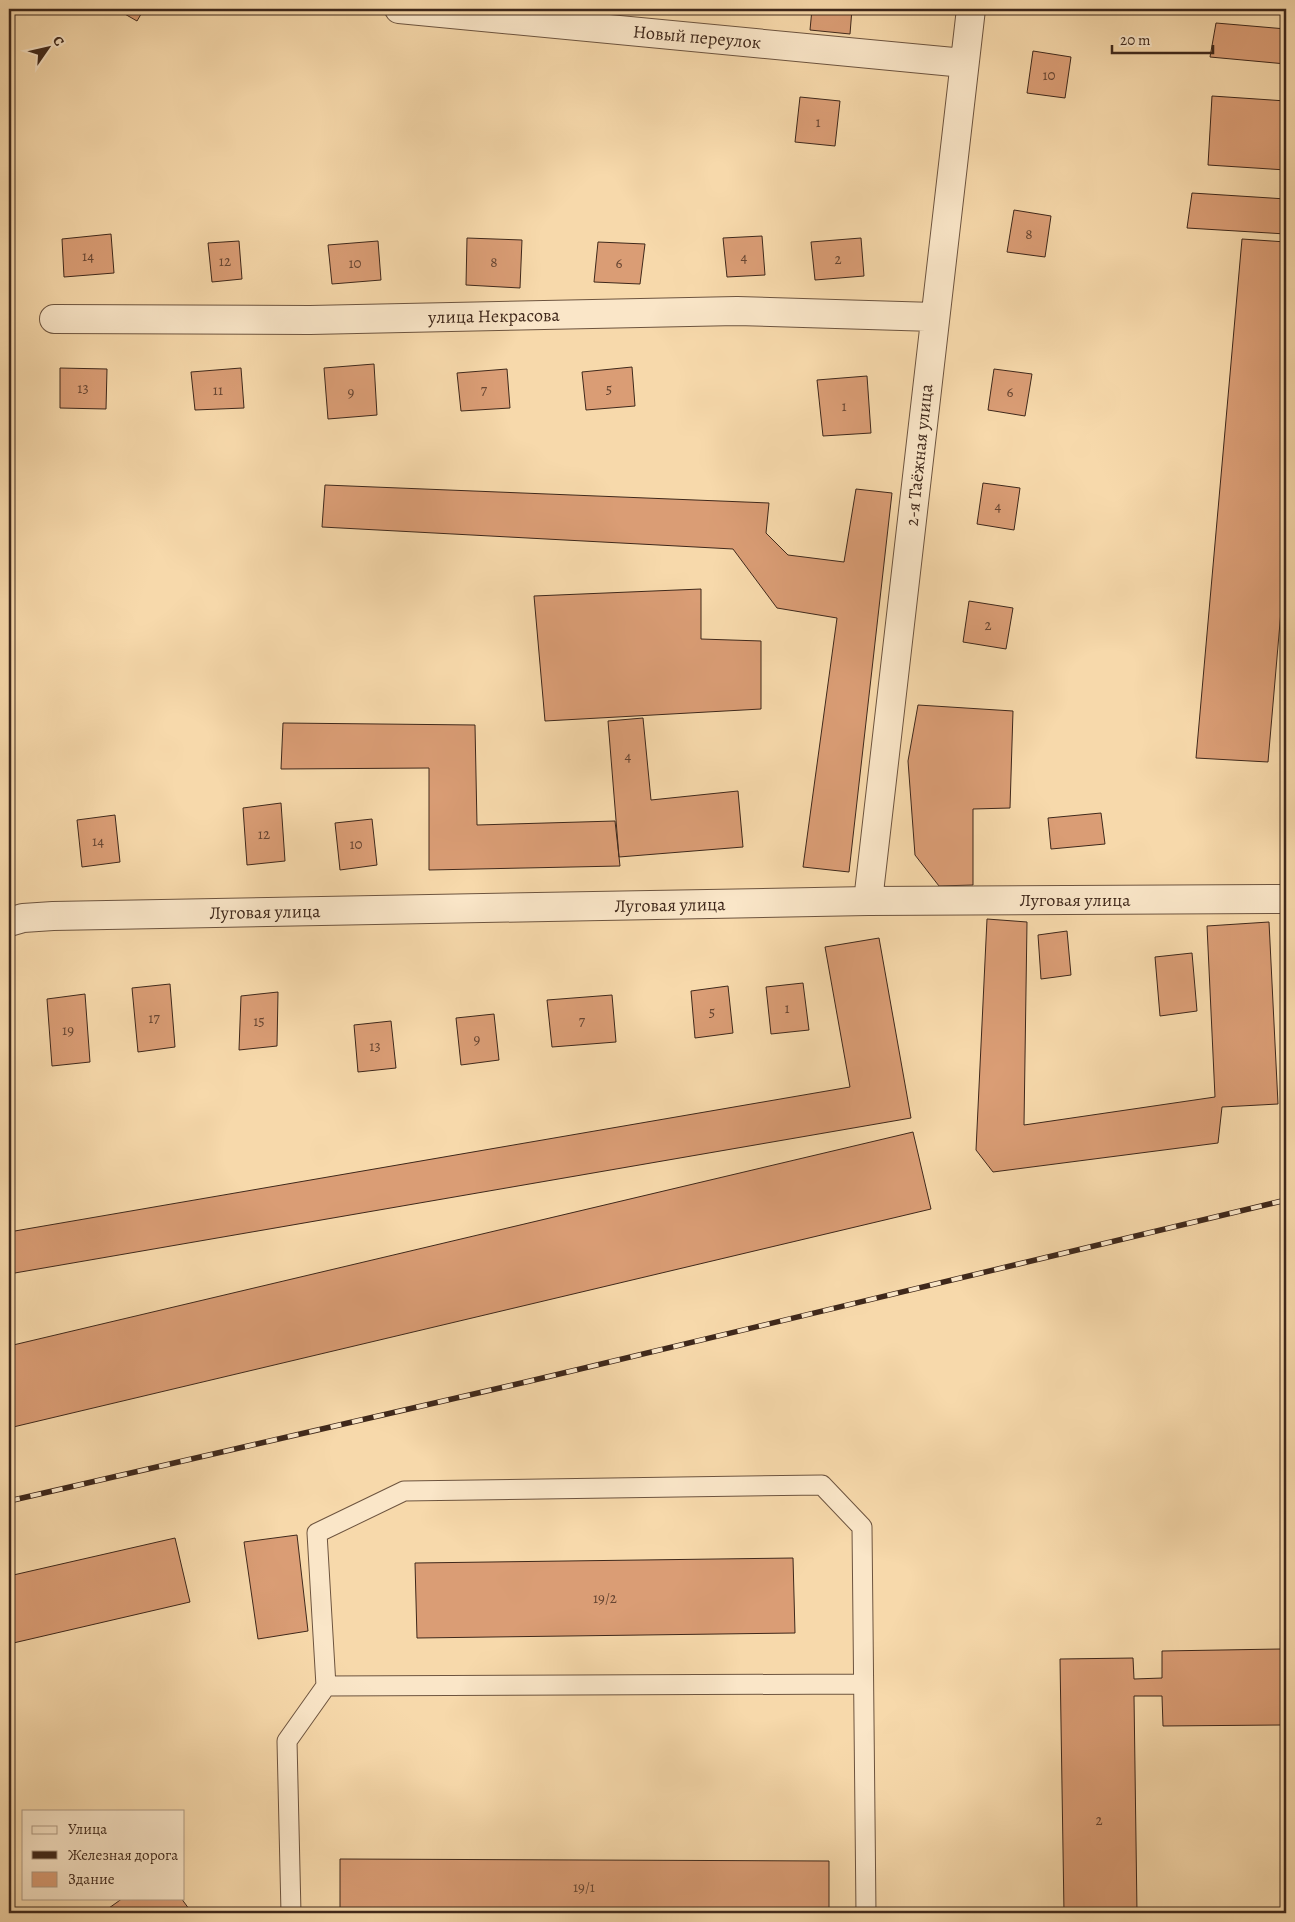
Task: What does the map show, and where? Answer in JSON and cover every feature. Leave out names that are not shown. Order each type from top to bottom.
[{"type":"street","name":"Новый переулок","points":[[399,9],[964,63]]},
{"type":"street","name":"2-я Таёжная улица","points":[[868,901],[971,9]]},
{"type":"street","name":"улица Некрасова","points":[[54,319],[310,320],[737,311],[934,317]]},
{"type":"street","name":"Луговая улица","points":[[9,922],[23,918],[53,916],[868,901],[1286,898]]},
{"type":"lane","points":[[291,1913],[287,1741],[326,1686],[317,1534],[404,1492],[822,1485],[862,1527],[866,1913]]},
{"type":"lane","points":[[326,1686],[863,1684]]},
{"type":"building","points":[[116,9],[144,9],[137,21]]},
{"type":"building","points":[[643,9],[672,9],[671,12]]},
{"type":"building","points":[[750,9],[750,12],[722,10]]},
{"type":"building","points":[[812,9],[852,9],[850,34],[810,30]]},
{"type":"building","points":[[1216,23],[1286,29],[1286,64],[1210,57]]},
{"type":"building","points":[[1033,51],[1071,57],[1065,98],[1027,93]]},
{"type":"building","points":[[1212,96],[1286,101],[1286,170],[1208,165]]},
{"type":"building","points":[[800,97],[840,101],[835,146],[795,142]]},
{"type":"building","points":[[1192,193],[1286,199],[1286,234],[1187,228]]},
{"type":"building","points":[[1014,210],[1051,216],[1045,257],[1007,252]]},
{"type":"building","points":[[111,234],[114,273],[64,277],[62,239]]},
{"type":"building","points":[[762,236],[765,275],[727,277],[723,238]]},
{"type":"building","points":[[467,238],[522,240],[520,288],[466,285]]},
{"type":"building","points":[[861,238],[864,276],[815,280],[811,242]]},
{"type":"building","points":[[1242,239],[1286,242],[1286,553],[1268,762],[1196,758]]},
{"type":"building","points":[[239,241],[242,279],[212,282],[208,243]]},
{"type":"building","points":[[378,241],[381,280],[332,284],[328,245]]},
{"type":"building","points":[[598,242],[645,244],[640,284],[594,282]]},
{"type":"building","points":[[374,364],[377,415],[328,419],[324,368]]},
{"type":"building","points":[[632,367],[635,406],[586,410],[582,372]]},
{"type":"building","points":[[60,368],[107,369],[106,409],[60,408]]},
{"type":"building","points":[[241,368],[244,408],[195,410],[191,372]]},
{"type":"building","points":[[507,369],[510,408],[461,411],[457,373]]},
{"type":"building","points":[[994,369],[1032,374],[1025,416],[988,410]]},
{"type":"building","points":[[867,376],[871,433],[823,436],[817,380]]},
{"type":"building","points":[[983,483],[1020,488],[1014,530],[977,524]]},
{"type":"building","points":[[325,485],[769,503],[766,533],[788,555],[844,562],[856,489],[892,493],[849,872],[803,867],[837,618],[777,608],[733,549],[322,527]]},
{"type":"building","points":[[701,589],[701,639],[761,641],[761,709],[545,721],[534,596]]},
{"type":"building","points":[[969,601],[1013,608],[1006,649],[963,642]]},
{"type":"building","points":[[918,705],[1013,711],[1010,808],[973,809],[973,885],[939,886],[915,855],[908,761]]},
{"type":"building","points":[[643,718],[651,800],[738,791],[743,847],[619,857],[608,721]]},
{"type":"building","points":[[283,723],[475,725],[477,825],[615,821],[620,866],[429,870],[429,768],[281,769]]},
{"type":"building","points":[[281,803],[285,861],[247,865],[243,808]]},
{"type":"building","points":[[1101,813],[1105,844],[1051,849],[1048,818]]},
{"type":"building","points":[[115,815],[120,862],[82,867],[77,820]]},
{"type":"building","points":[[372,819],[377,865],[340,870],[335,823]]},
{"type":"building","points":[[987,919],[1027,922],[1024,1125],[1215,1097],[1207,926],[1269,922],[1278,1104],[1222,1107],[1218,1143],[993,1172],[976,1150]]},
{"type":"building","points":[[1067,931],[1071,975],[1041,979],[1038,935]]},
{"type":"building","points":[[879,938],[911,1118],[9,1274],[9,1232],[850,1087],[825,947]]},
{"type":"building","points":[[1192,953],[1197,1011],[1160,1016],[1155,957]]},
{"type":"building","points":[[803,983],[809,1030],[771,1034],[766,987]]},
{"type":"building","points":[[170,984],[175,1047],[138,1052],[132,988]]},
{"type":"building","points":[[728,986],[733,1033],[695,1038],[691,991]]},
{"type":"building","points":[[278,992],[277,1046],[239,1050],[241,996]]},
{"type":"building","points":[[85,994],[90,1062],[52,1066],[47,999]]},
{"type":"building","points":[[612,995],[616,1042],[552,1047],[547,1000]]},
{"type":"building","points":[[494,1014],[499,1060],[461,1065],[456,1018]]},
{"type":"building","points":[[391,1021],[396,1068],[358,1072],[354,1025]]},
{"type":"building","points":[[913,1132],[931,1209],[9,1428],[9,1346]]},
{"type":"building","points":[[297,1535],[308,1631],[258,1639],[244,1542]]},
{"type":"building","points":[[175,1538],[190,1602],[9,1644],[9,1576]]},
{"type":"building","points":[[793,1558],[795,1633],[417,1638],[415,1563]]},
{"type":"building","points":[[1281,1649],[1282,1725],[1163,1726],[1162,1696],[1134,1696],[1137,1913],[1064,1913],[1060,1659],[1133,1658],[1134,1679],[1162,1678],[1162,1651]]},
{"type":"building","points":[[340,1859],[829,1861],[829,1913],[340,1913]]},
{"type":"building","points":[[120,1900],[182,1900],[192,1913],[102,1913]]},
{"type":"railway","points":[[9,1501],[530,1381],[1286,1200]]}]
